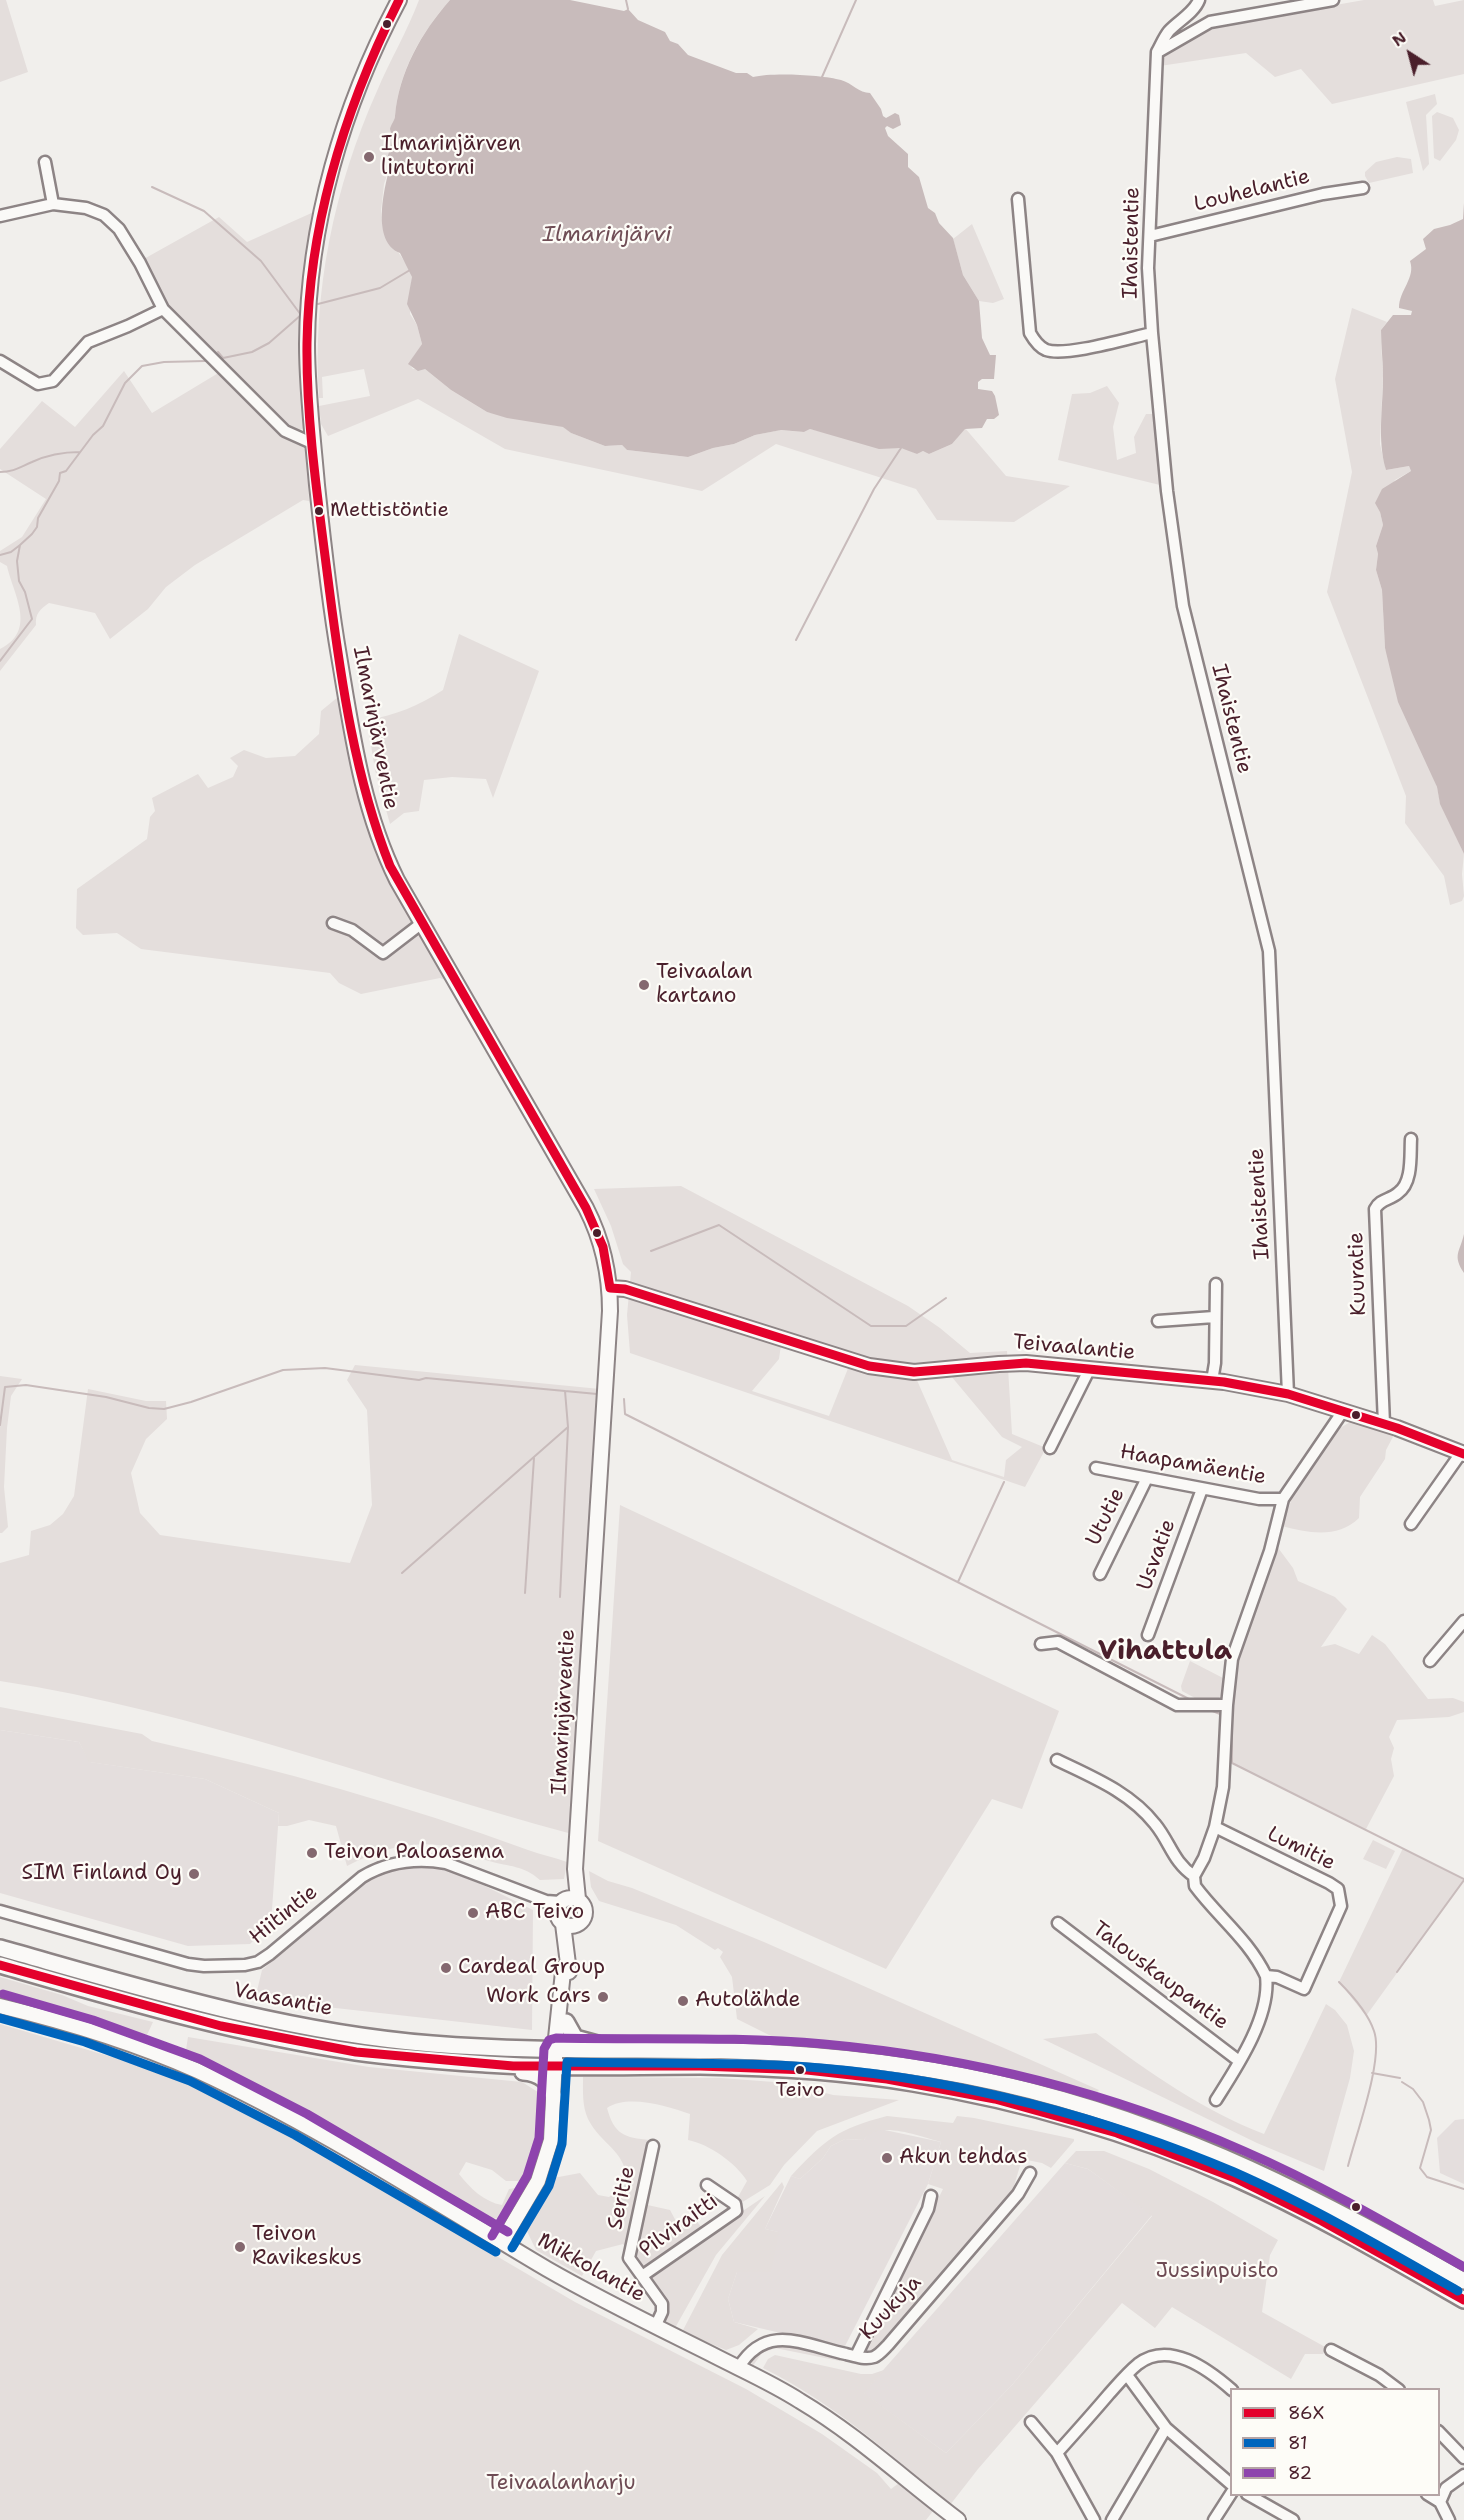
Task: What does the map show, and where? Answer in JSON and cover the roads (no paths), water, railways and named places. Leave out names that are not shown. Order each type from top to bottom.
[{"type":"highway","name":"Vaasantie","points":[[0,1948],[192,2002],[302,2026],[429,2044],[560,2050],[650,2051]]},
{"type":"highway","name":"Vaasantie","points":[[0,1965],[164,2012],[268,2036],[359,2052],[486,2064],[560,2067],[704,2066],[817,2072],[913,2083],[1050,2113],[1123,2135],[1234,2177],[1365,2243],[1464,2300]]},
{"type":"highway","points":[[566,2022],[571,2033],[581,2041],[641,2046],[650,2051],[759,2052],[875,2062],[968,2077],[1081,2105],[1165,2132],[1251,2168],[1375,2230],[1464,2281]]},
{"type":"highway","points":[[486,2064],[503,2071],[535,2074],[548,2083],[555,2097]]},
{"type":"main road","name":"Ilmarinjärventie","points":[[399,0],[368,65],[346,121],[319,224],[311,277],[307,343],[314,444],[326,574],[359,773],[371,816],[384,852],[422,923],[586,1208],[603,1247],[610,1288],[578,1838],[568,1907],[566,1941],[569,1972],[566,2022],[560,2050]]},
{"type":"main road","name":"Teivaalantie","points":[[610,1288],[625,1289],[869,1366],[895,1371],[933,1371],[1026,1363],[1212,1381],[1288,1394],[1383,1424],[1463,1453]]},
{"type":"main road","name":"Ilmarinjärventie","points":[[560,2050],[563,1972],[567,1964]]},
{"type":"main road","name":"Mikkolantie","points":[[0,2006],[111,2038],[187,2066],[229,2086],[329,2140],[502,2242],[655,2327],[739,2367],[831,2420],[953,2516]]},
{"type":"main road","points":[[502,2242],[538,2181],[560,2114],[560,2050]]},
{"type":"main road","points":[[553,2131],[560,2067]]},
{"type":"street","points":[[1157,52],[1167,34],[1181,18],[1196,7],[1199,0]]},
{"type":"street","points":[[1157,52],[1210,22],[1333,0]]},
{"type":"street","name":"Ihaistentie","points":[[1157,52],[1148,268],[1167,491],[1184,606],[1269,951],[1288,1394]]},
{"type":"street","points":[[45,162],[53,204]]},
{"type":"street","name":"Louhelantie","points":[[1150,236],[1323,194],[1363,188]]},
{"type":"street","points":[[1018,199],[1030,333],[1036,342],[1048,351],[1064,351],[1152,333]]},
{"type":"street","points":[[0,216],[53,204],[86,208],[104,215],[120,229],[163,309],[285,430],[314,444]]},
{"type":"street","points":[[0,361],[38,384],[53,381],[88,342],[163,309]]},
{"type":"street","points":[[333,923],[352,930],[383,953],[422,923]]},
{"type":"street","name":"Kuuratie","points":[[1383,1424],[1375,1209],[1378,1203],[1399,1193],[1406,1184],[1411,1138]]},
{"type":"street","points":[[1212,1381],[1215,1363],[1216,1284]]},
{"type":"street","points":[[1158,1321],[1214,1317]]},
{"type":"street","points":[[1050,1448],[1089,1370]]},
{"type":"street","points":[[1216,2100],[1260,2019],[1268,1990],[1266,1976],[1246,1942],[1195,1886],[1194,1876],[1204,1858],[1215,1827],[1223,1787],[1232,1659],[1270,1551],[1283,1499],[1343,1411]]},
{"type":"street","points":[[1411,1524],[1463,1453]]},
{"type":"street","name":"Haapamäentie","points":[[1096,1468],[1258,1499],[1283,1499]]},
{"type":"street","name":"Ututie","points":[[1100,1574],[1148,1478]]},
{"type":"street","name":"Usvatie","points":[[1148,1635],[1202,1489]]},
{"type":"street","points":[[1430,1661],[1464,1621]]},
{"type":"street","points":[[1041,1644],[1058,1642],[1177,1705],[1227,1706]]},
{"type":"street","points":[[1057,1760],[1121,1792],[1155,1824],[1176,1862],[1194,1876]]},
{"type":"street","name":"Lumitie","points":[[1215,1827],[1329,1883],[1338,1890],[1341,1906],[1304,1989],[1277,1977],[1266,1976]]},
{"type":"street","name":"Hiitintie","points":[[0,1911],[188,1964],[222,1967],[258,1962],[362,1877],[372,1871],[405,1862],[429,1860],[446,1863],[546,1901],[568,1907]]},
{"type":"street","name":"Talouskaupantie","points":[[1058,1923],[1239,2061]]},
{"type":"street","name":"Seritie","points":[[642,2276],[629,2258],[653,2146]]},
{"type":"street","name":"Kuukuja","points":[[739,2367],[754,2348],[772,2339],[856,2356],[873,2357],[888,2345],[1018,2194],[1030,2173]]},
{"type":"street","name":"Pilviraitti","points":[[642,2276],[736,2211],[735,2204],[707,2185]]},
{"type":"street","points":[[856,2356],[919,2227],[931,2196]]},
{"type":"street","points":[[642,2276],[662,2304],[662,2312],[655,2327]]},
{"type":"street","points":[[1331,2350],[1393,2387]]},
{"type":"street","points":[[1057,2453],[1127,2375],[1146,2360],[1161,2356],[1177,2357],[1202,2367],[1230,2388]]},
{"type":"street","points":[[1127,2375],[1166,2428],[1230,2483]]},
{"type":"street","points":[[1031,2422],[1057,2453],[1094,2520]]},
{"type":"street","points":[[1112,2520],[1166,2428]]},
{"type":"street","points":[[1440,2433],[1464,2458]]},
{"type":"street","points":[[1440,2502],[1446,2488],[1464,2475]]},
{"type":"street","points":[[1214,2520],[1230,2495]]},
{"type":"street","points":[[1251,2496],[1293,2520]]},
{"type":"street","points":[[1430,2496],[1440,2502],[1449,2520]]},
{"type":"water","name":"Ilmarinjärvi","points":[[450,0],[570,0],[624,11],[628,9],[638,20],[665,32],[670,41],[678,44],[688,55],[736,73],[747,73],[753,77],[785,74],[833,78],[870,93],[883,116],[886,118],[895,113],[899,115],[901,125],[893,129],[887,126],[885,128],[888,136],[908,154],[908,167],[919,177],[928,208],[935,213],[939,223],[953,238],[963,275],[979,301],[982,338],[990,355],[996,355],[994,379],[982,379],[978,382],[978,389],[992,391],[999,415],[994,419],[987,419],[982,428],[965,429],[952,444],[929,454],[923,451],[917,454],[901,448],[879,449],[810,429],[804,432],[781,430],[755,435],[734,444],[713,448],[688,457],[627,450],[622,445],[605,446],[571,433],[563,427],[507,418],[487,412],[451,390],[425,369],[418,371],[408,364],[422,344],[417,325],[407,304],[412,277],[400,253],[391,247],[385,238],[383,227],[383,201],[390,166],[387,160],[392,141],[390,129],[395,118],[401,84],[413,54],[430,26]]},
{"type":"water","points":[[1464,203],[1464,854],[1440,804],[1437,787],[1398,702],[1385,648],[1382,590],[1376,570],[1378,554],[1376,546],[1383,525],[1375,503],[1382,489],[1411,471],[1409,466],[1386,470],[1383,458],[1381,330],[1393,315],[1411,315],[1412,311],[1399,308],[1411,273],[1410,261],[1426,249],[1423,239],[1434,229],[1463,219]]},
{"type":"water","points":[[1464,1234],[1464,1273],[1458,1262],[1458,1254]]},
{"type":"waterway","points":[[626,0],[628,9]]},
{"type":"waterway","points":[[822,77],[856,0]]},
{"type":"waterway","points":[[152,187],[204,211],[261,261],[301,315],[269,343],[252,352],[223,358],[218,352]]},
{"type":"waterway","points":[[318,304],[380,288],[410,270]]},
{"type":"waterway","points":[[0,661],[32,619],[25,592],[19,581],[17,561],[20,545],[37,527],[38,518],[59,481],[60,473],[66,471],[93,435],[103,426],[125,383],[142,366],[164,362],[205,361]]},
{"type":"waterway","points":[[796,640],[874,489],[901,448]]},
{"type":"waterway","points":[[0,472],[13,470],[50,456],[80,452]]},
{"type":"waterway","points":[[0,555],[11,552],[20,545]]},
{"type":"waterway","points":[[651,1251],[719,1225],[871,1326],[906,1326],[946,1298]]},
{"type":"waterway","points":[[0,1425],[5,1387],[26,1385],[106,1397],[149,1408],[164,1409],[283,1370],[325,1368],[419,1380],[426,1378],[597,1394]]},
{"type":"waterway","points":[[560,1597],[568,1427],[565,1391]]},
{"type":"waterway","points":[[624,1399],[625,1414],[1191,1700]]},
{"type":"waterway","points":[[402,1573],[568,1427]]},
{"type":"waterway","points":[[525,1593],[534,1458]]},
{"type":"waterway","points":[[958,1582],[1004,1482]]},
{"type":"waterway","points":[[1210,1710],[1220,1714]]},
{"type":"waterway","points":[[1232,1718],[1232,1763],[1464,1879]]},
{"type":"waterway","points":[[1397,1972],[1464,1880]]},
{"type":"waterway","points":[[1339,1982],[1364,2011],[1374,2031],[1376,2044],[1372,2078],[1348,2166]]},
{"type":"waterway","points":[[1372,2073],[1400,2078]]},
{"type":"waterway","points":[[1402,2082],[1413,2089],[1423,2102],[1429,2120],[1431,2130],[1420,2168],[1427,2177],[1464,2189]]},
{"type":"place","name":"Ilmarinjärven lintutorni","points":[[369,157]]},
{"type":"place","name":"Mettistöntie","points":[[319,511]]},
{"type":"place","name":"Teivaalan kartano","points":[[644,985]]},
{"type":"place","name":"Teivon Paloasema","points":[[312,1853]]},
{"type":"place","name":"SIM Finland Oy","points":[[194,1874]]},
{"type":"place","name":"ABC Teivo","points":[[473,1913]]},
{"type":"place","name":"Cardeal Group","points":[[446,1968]]},
{"type":"place","name":"Work Cars","points":[[603,1997]]},
{"type":"place","name":"Autolähde","points":[[683,2001]]},
{"type":"place","name":"Teivo","points":[[800,2070]]},
{"type":"place","name":"Akun tehdas","points":[[887,2158]]},
{"type":"place","name":"Teivon Ravikeskus","points":[[240,2247]]},
{"type":"district","name":"Vihattula","points":[[1165,1652]]},
{"type":"park label","name":"Jussinpuisto","points":[[1217,2272]]},
{"type":"park label","name":"Teivaalanharju","points":[[561,2484]]}]
